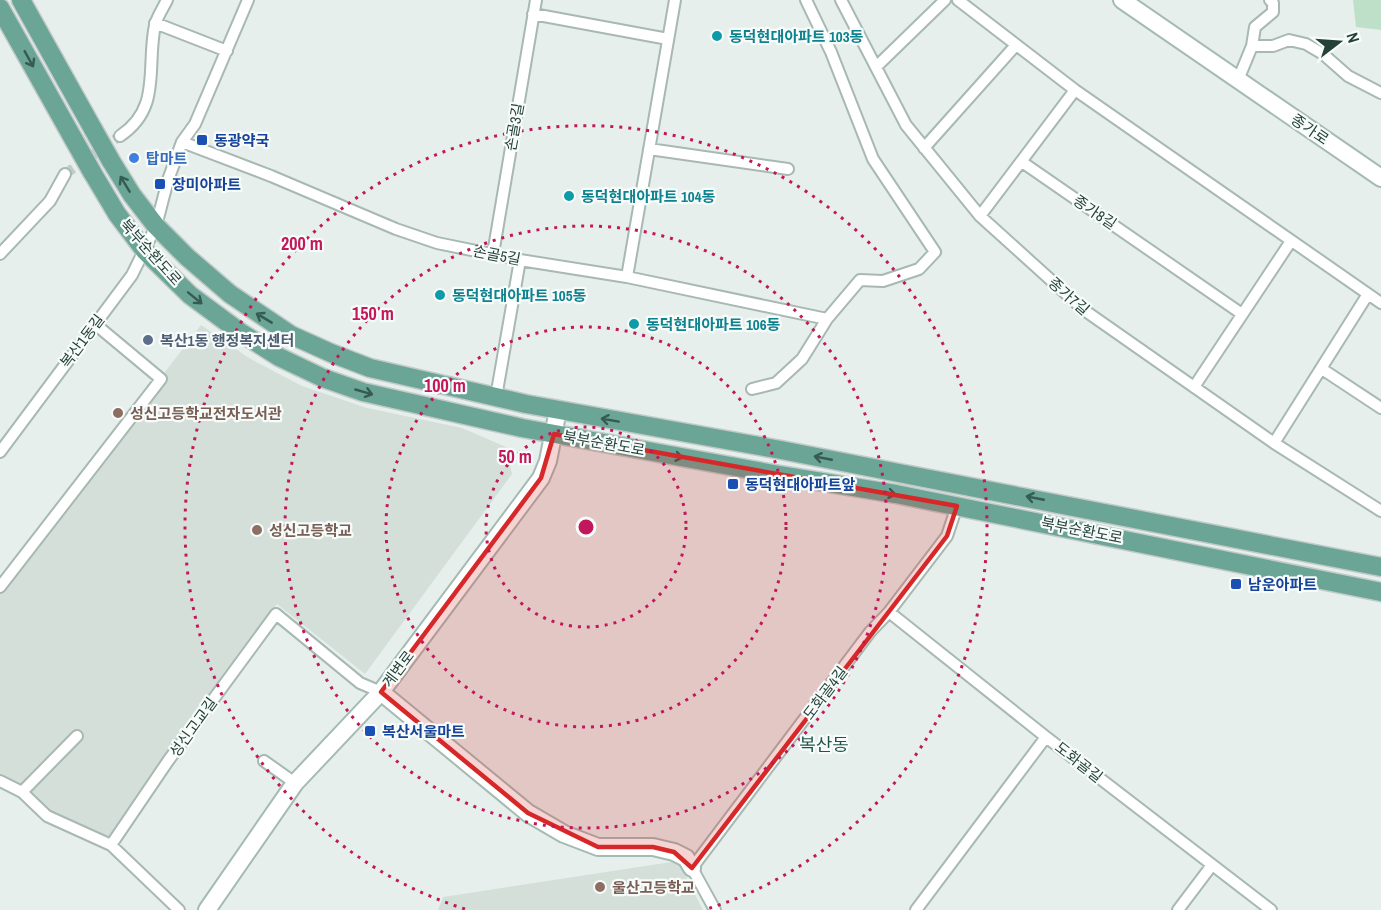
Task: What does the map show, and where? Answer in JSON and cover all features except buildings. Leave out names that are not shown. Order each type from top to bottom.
[{"type":"main road","name":"북부순환도로","points":[[21,0],[111,161],[132,195],[156,226],[187,257],[230,294],[291,335],[331,354],[370,368],[558,410],[781,450],[1381,567]]},
{"type":"main road","name":"북부순환도로","points":[[0,8],[117,214],[145,251],[176,282],[224,321],[279,357],[323,378],[363,392],[554,434],[957,506],[1381,592]]},
{"type":"main road","points":[[1063,504],[1307,542],[1381,557]]},
{"type":"main road","points":[[1060,526],[1292,585],[1381,603]]},
{"type":"street","points":[[120,136],[132,128],[148,101],[155,23],[167,0]]},
{"type":"street","name":"복산1동길","points":[[0,452],[132,275],[156,226],[168,180],[182,142],[195,124],[248,0]]},
{"type":"street","name":"손골3길","points":[[493,254],[536,0]]},
{"type":"street","points":[[627,277],[675,0]]},
{"type":"street","points":[[752,389],[776,383],[802,359],[826,319],[860,280],[883,281],[919,269],[935,252],[873,159],[831,52],[806,0]]},
{"type":"street","name":"종가7길","points":[[841,0],[906,125],[980,216],[1084,310],[1274,443],[1381,511]]},
{"type":"street","points":[[876,67],[945,0]]},
{"type":"street","points":[[958,0],[1075,90],[1381,303]]},
{"type":"street","name":"종가로","points":[[1122,0],[1381,177]]},
{"type":"street","points":[[1238,80],[1252,46],[1255,27],[1273,12],[1273,3],[1270,0]]},
{"type":"street","points":[[533,14],[668,39]]},
{"type":"street","points":[[155,23],[226,51]]},
{"type":"street","points":[[1252,46],[1273,46],[1289,40],[1306,45],[1323,54],[1348,76],[1381,93]]},
{"type":"street","points":[[924,148],[1016,45]]},
{"type":"street","points":[[980,216],[1075,90]]},
{"type":"street","name":"손골5길","points":[[182,142],[282,180],[396,229],[437,243],[520,260],[627,277],[826,319]]},
{"type":"street","points":[[649,149],[788,169]]},
{"type":"street","name":"종가8길","points":[[1022,162],[1242,314]]},
{"type":"street","points":[[0,254],[50,201],[65,174]]},
{"type":"street","points":[[1194,387],[1291,241]]},
{"type":"street","points":[[496,397],[520,260]]},
{"type":"street","points":[[1274,443],[1368,294]]},
{"type":"street","points":[[0,587],[161,379],[95,324]]},
{"type":"street","points":[[1322,369],[1381,408]]},
{"type":"street","name":"계변로","points":[[207,910],[295,783],[381,692],[541,478],[548,461],[558,410]]},
{"type":"street","name":"도화골4길","points":[[692,868],[870,632],[889,612],[947,536],[957,506]]},
{"type":"street","name":"도화골길","points":[[889,612],[1046,737],[1271,910]]},
{"type":"street","name":"성신고교길","points":[[111,844],[168,761],[276,614],[360,683],[381,692]]},
{"type":"street","points":[[381,692],[528,813],[564,834],[598,847],[654,847],[686,858],[715,910]]},
{"type":"street","points":[[22,792],[77,736]]},
{"type":"street","points":[[916,910],[1046,737]]},
{"type":"street","points":[[264,761],[295,783]]},
{"type":"street","points":[[0,780],[22,792],[47,816],[111,844],[179,910]]},
{"type":"street","points":[[1178,910],[1212,865]]},
{"type":"highlighted area","points":[[554,434],[957,506],[947,536],[692,868],[674,852],[653,847],[598,847],[528,813],[381,692],[541,478]]},
{"type":"shaded area","name":"성신고등학교","points":[[201,325],[249,358],[302,386],[367,408],[462,428],[506,447],[512,474],[365,674],[277,604],[111,841],[47,816],[0,781],[0,587]]},
{"type":"shaded area","name":"울산고등학교","points":[[678,861],[703,910],[438,910],[443,897]]},
{"type":"green space","points":[[1353,0],[1381,0],[1381,30],[1356,27]]},
{"type":"tunnel","points":[[65,174],[120,136]]},
{"type":"place","name":"동덕현대아파트 103동","points":[[717,36]]},
{"type":"place","name":"동광약국","points":[[202,140]]},
{"type":"place","name":"탑마트","points":[[134,158]]},
{"type":"place","name":"장미아파트","points":[[160,184]]},
{"type":"place","name":"동덕현대아파트 104동","points":[[569,196]]},
{"type":"place","name":"동덕현대아파트 105동","points":[[440,295]]},
{"type":"place","name":"동덕현대아파트 106동","points":[[634,324]]},
{"type":"place","name":"복산1동 행정복지센터","points":[[148,340]]},
{"type":"place","name":"성신고등학교전자도서관","points":[[118,413]]},
{"type":"place","name":"동덕현대아파트앞","points":[[733,484]]},
{"type":"place","name":"성신고등학교","points":[[257,530]]},
{"type":"place","name":"남운아파트","points":[[1236,584]]},
{"type":"place","name":"복산서울마트","points":[[370,731]]},
{"type":"place","name":"울산고등학교","points":[[600,887]]},
{"type":"district","name":"복산동","points":[[824,744]]}]
